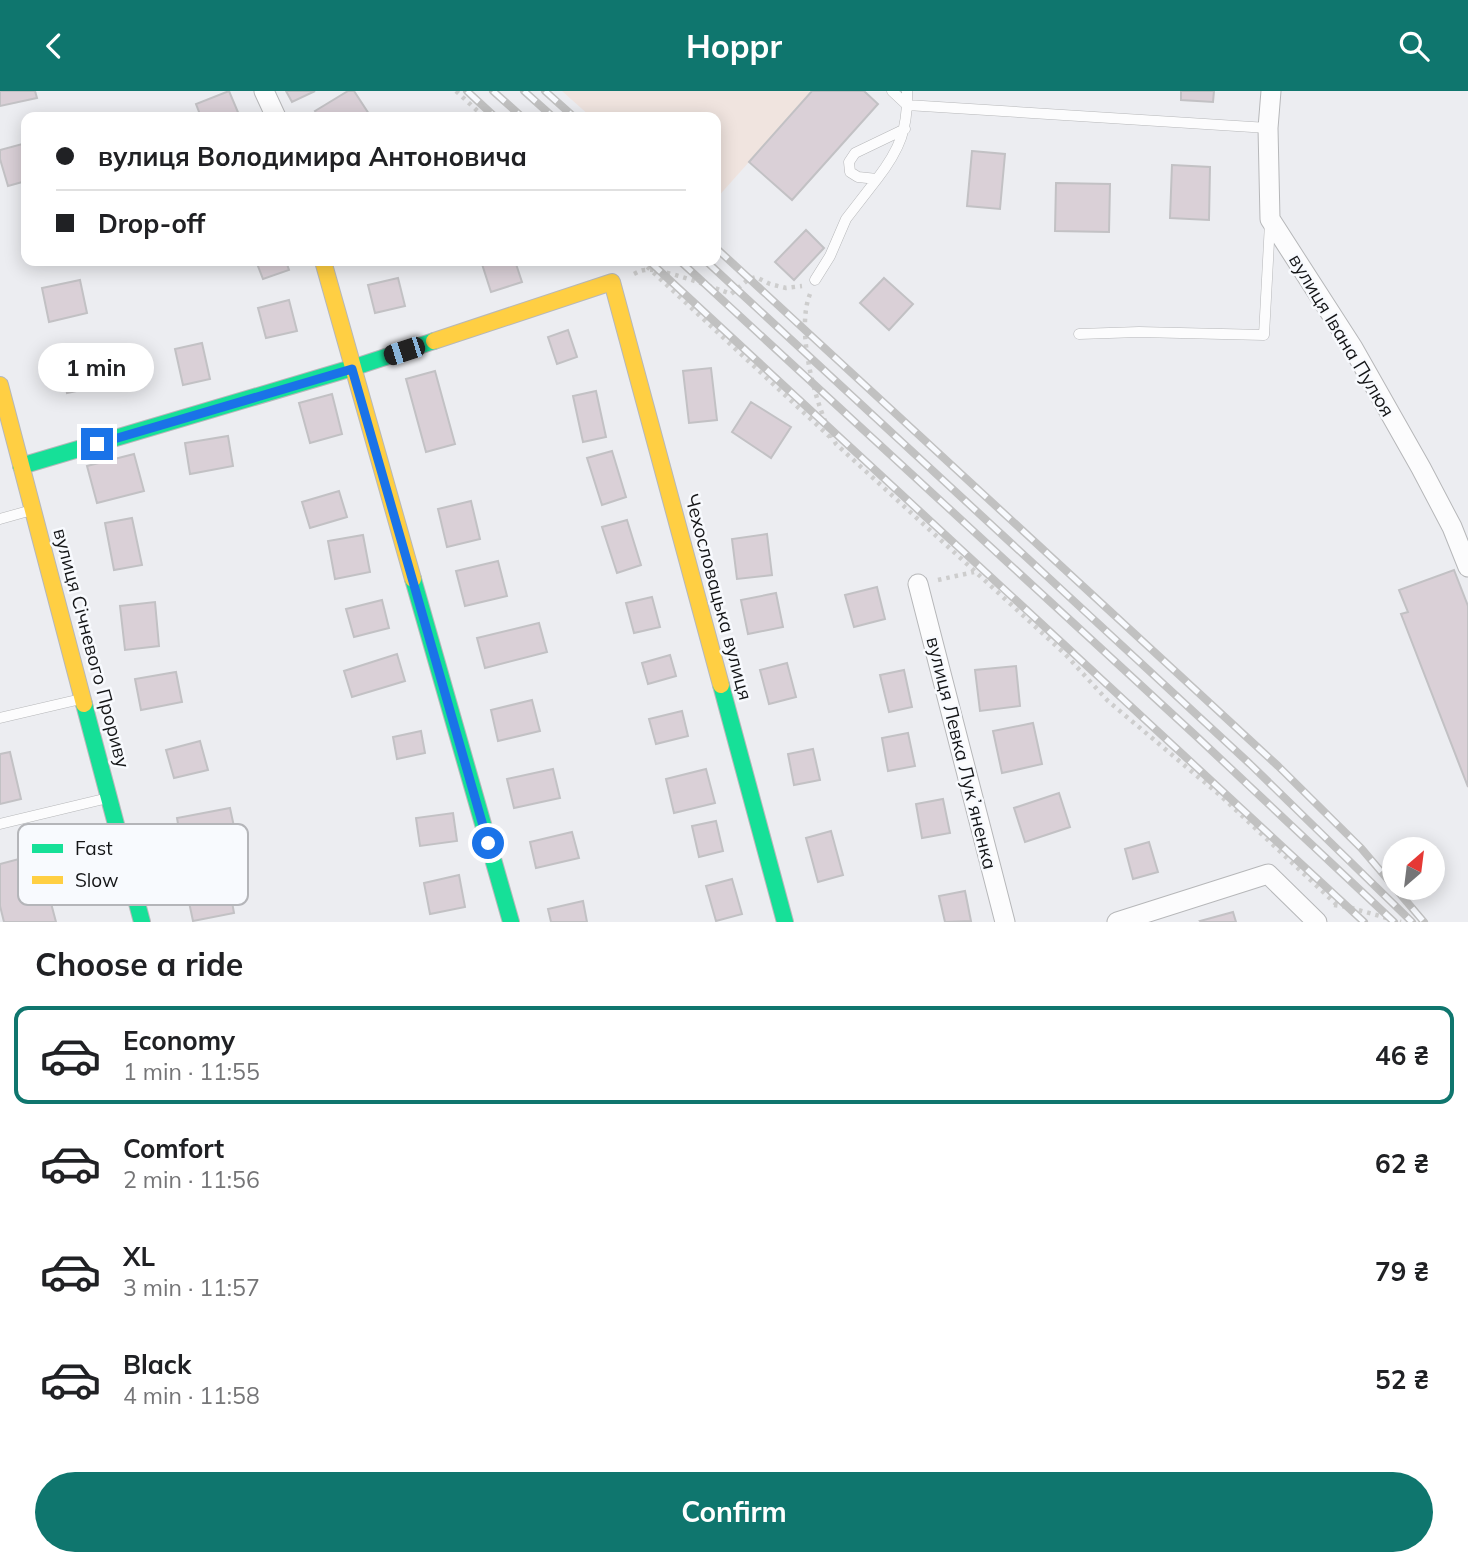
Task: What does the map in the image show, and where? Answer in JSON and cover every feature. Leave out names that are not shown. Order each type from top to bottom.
[{"type":"street","points":[[264,91],[274,112]]},
{"type":"street","points":[[1270,219],[1268,128],[1271,91]]},
{"type":"street","name":"вулиця Івана Пулюя","points":[[1270,219],[1365,369],[1452,527],[1468,567]]},
{"type":"street","points":[[324,266],[511,922]]},
{"type":"street","points":[[21,466],[352,369],[612,282]]},
{"type":"street","name":"Чехословацька вулиця","points":[[612,282],[785,922]]},
{"type":"street","name":"вулиця Січневого Прориву","points":[[0,385],[118,824]]},
{"type":"street","name":"вулиця Левка Лукʼяненка","points":[[918,584],[1005,922]]},
{"type":"street","points":[[1117,922],[1268,874],[1317,922]]},
{"type":"street","name":"вулиця Січневого Прориву","points":[[138,905],[142,922]]},
{"type":"lane","points":[[892,91],[908,105],[1268,128]]},
{"type":"lane","points":[[816,280],[831,256],[846,219],[896,155],[905,129],[907,91]]},
{"type":"lane","points":[[877,179],[858,177],[850,172],[849,162],[855,153],[905,129]]},
{"type":"lane","points":[[1079,334],[1139,332],[1264,335],[1270,219]]},
{"type":"lane","points":[[0,519],[33,510]]},
{"type":"lane","points":[[0,718],[85,698]]},
{"type":"lane","points":[[0,824],[111,797]]},
{"type":"path","points":[[456,91],[479,112]]},
{"type":"path","points":[[646,266],[1065,654],[1108,701],[1222,797],[1337,905]]},
{"type":"path","points":[[612,282],[650,270],[703,283],[732,294],[749,279],[756,277],[786,288],[801,287],[816,280]]},
{"type":"path","points":[[816,280],[806,303],[805,330],[815,387],[826,426],[836,444]]},
{"type":"path","points":[[918,584],[975,572]]},
{"type":"path","points":[[1296,901],[1337,905],[1401,922]]},
{"type":"shaded area","points":[[562,91],[864,91],[878,104],[792,200],[749,162],[721,193],[721,112],[585,112]]},
{"type":"building","points":[[0,91],[35,91],[37,98],[0,106]]},
{"type":"building","points":[[229,91],[238,112],[199,112],[196,104]]},
{"type":"building","points":[[286,91],[315,91],[292,102]]},
{"type":"building","points":[[348,91],[354,91],[368,112],[316,112]]},
{"type":"building","points":[[812,91],[864,91],[878,104],[792,200],[749,162]]},
{"type":"building","points":[[1181,91],[1214,91],[1213,102],[1181,100]]},
{"type":"building","points":[[21,144],[21,182],[8,186],[0,150]]},
{"type":"building","points":[[972,151],[1005,154],[1000,209],[967,206]]},
{"type":"building","points":[[1172,165],[1210,167],[1209,220],[1170,218]]},
{"type":"building","points":[[1056,183],[1110,184],[1109,232],[1055,231]]},
{"type":"building","points":[[806,230],[824,248],[794,280],[775,262]]},
{"type":"building","points":[[258,266],[288,266],[289,270],[263,279]]},
{"type":"building","points":[[483,266],[517,266],[522,282],[491,292]]},
{"type":"building","points":[[398,278],[405,306],[375,313],[368,285]]},
{"type":"building","points":[[884,278],[913,304],[889,330],[860,303]]},
{"type":"building","points":[[80,280],[87,313],[49,322],[42,288]]},
{"type":"building","points":[[289,300],[297,331],[266,338],[258,308]]},
{"type":"building","points":[[568,330],[577,357],[557,364],[548,337]]},
{"type":"building","points":[[202,343],[210,379],[183,385],[175,349]]},
{"type":"building","points":[[87,352],[95,387],[67,393],[59,359]]},
{"type":"building","points":[[711,368],[717,420],[689,423],[683,371]]},
{"type":"building","points":[[435,371],[455,444],[426,452],[406,379]]},
{"type":"building","points":[[596,391],[606,437],[583,442],[573,396]]},
{"type":"building","points":[[332,394],[342,434],[310,443],[299,403]]},
{"type":"building","points":[[751,402],[791,427],[771,458],[732,432]]},
{"type":"building","points":[[228,436],[233,466],[190,474],[185,443]]},
{"type":"building","points":[[612,451],[626,497],[602,505],[587,458]]},
{"type":"building","points":[[134,454],[144,491],[97,503],[87,466]]},
{"type":"building","points":[[339,491],[347,517],[310,528],[302,502]]},
{"type":"building","points":[[471,501],[480,539],[447,547],[438,509]]},
{"type":"building","points":[[132,518],[142,565],[114,570],[105,523]]},
{"type":"building","points":[[627,520],[641,565],[617,573],[602,527]]},
{"type":"building","points":[[767,534],[772,575],[737,579],[732,539]]},
{"type":"building","points":[[363,535],[370,572],[335,579],[328,541]]},
{"type":"building","points":[[498,561],[507,596],[465,606],[456,571]]},
{"type":"building","points":[[1454,570],[1468,606],[1468,787],[1401,614],[1408,612],[1399,590]]},
{"type":"building","points":[[877,587],[885,619],[854,627],[845,595]]},
{"type":"building","points":[[776,593],[783,627],[748,634],[741,600]]},
{"type":"building","points":[[652,597],[660,627],[634,633],[626,603]]},
{"type":"building","points":[[382,600],[389,628],[354,637],[346,609]]},
{"type":"building","points":[[155,602],[159,646],[125,650],[120,606]]},
{"type":"building","points":[[539,623],[547,652],[485,668],[477,638]]},
{"type":"building","points":[[397,654],[405,681],[352,697],[344,671]]},
{"type":"building","points":[[670,655],[676,676],[648,684],[642,663]]},
{"type":"building","points":[[787,663],[796,697],[769,704],[760,670]]},
{"type":"building","points":[[1016,666],[1020,706],[980,711],[975,670]]},
{"type":"building","points":[[904,670],[912,707],[889,712],[880,675]]},
{"type":"building","points":[[176,672],[182,702],[141,710],[135,679]]},
{"type":"building","points":[[532,700],[540,731],[498,741],[491,710]]},
{"type":"building","points":[[682,711],[688,736],[656,744],[649,719]]},
{"type":"building","points":[[1033,723],[1042,764],[1002,773],[993,731]]},
{"type":"building","points":[[421,731],[425,753],[397,759],[393,737]]},
{"type":"building","points":[[908,733],[915,766],[888,771],[882,738]]},
{"type":"building","points":[[200,741],[208,770],[174,778],[166,750]]},
{"type":"building","points":[[813,749],[820,780],[794,785],[788,754]]},
{"type":"building","points":[[10,752],[21,799],[0,804],[0,754]]},
{"type":"building","points":[[553,769],[560,798],[514,808],[507,779]]},
{"type":"building","points":[[706,769],[715,803],[674,813],[666,779]]},
{"type":"building","points":[[1059,793],[1070,827],[1025,842],[1014,808]]},
{"type":"building","points":[[943,799],[950,833],[922,838],[916,804]]},
{"type":"building","points":[[230,808],[233,824],[178,824],[177,818]]},
{"type":"building","points":[[453,813],[457,841],[420,846],[416,818]]},
{"type":"building","points":[[716,821],[723,851],[699,857],[692,826]]},
{"type":"building","points":[[831,831],[843,875],[818,882],[806,838]]},
{"type":"building","points":[[572,832],[579,858],[536,868],[530,842]]},
{"type":"building","points":[[1149,842],[1158,872],[1133,879],[1125,849]]},
{"type":"building","points":[[18,859],[18,905],[52,905],[56,922],[4,922],[0,906],[0,864]]},
{"type":"building","points":[[459,875],[465,907],[430,914],[424,883]]},
{"type":"building","points":[[732,879],[742,914],[716,921],[706,886]]},
{"type":"building","points":[[965,891],[971,921],[945,922],[939,896]]},
{"type":"building","points":[[583,901],[587,922],[551,922],[548,909]]},
{"type":"building","points":[[190,905],[233,905],[234,913],[193,921]]},
{"type":"building","points":[[1233,912],[1236,922],[1200,921]]},
{"type":"railway","points":[[467,91],[490,112]]},
{"type":"railway","points":[[493,91],[516,112]]},
{"type":"railway","points":[[524,91],[547,112]]},
{"type":"railway","points":[[545,91],[568,112]]},
{"type":"railway","points":[[721,253],[1278,766],[1361,848],[1424,922]]},
{"type":"railway","points":[[654,266],[1364,922]]},
{"type":"railway","points":[[685,266],[1394,922]]},
{"type":"railway","points":[[711,266],[1250,764],[1412,922]]},
{"type":"traffic: fast","points":[[21,466],[434,341]]},
{"type":"traffic: fast","points":[[413,579],[511,922]]},
{"type":"traffic: fast","points":[[721,685],[785,922]]},
{"type":"traffic: fast","points":[[84,704],[116,824]]},
{"type":"traffic: fast","points":[[137,905],[142,922]]},
{"type":"traffic: slow","points":[[324,266],[413,579]]},
{"type":"traffic: slow","points":[[434,341],[612,282],[721,685]]},
{"type":"traffic: slow","points":[[0,385],[84,704]]},
{"type":"route","points":[[97,444],[352,369],[488,843]]}]
